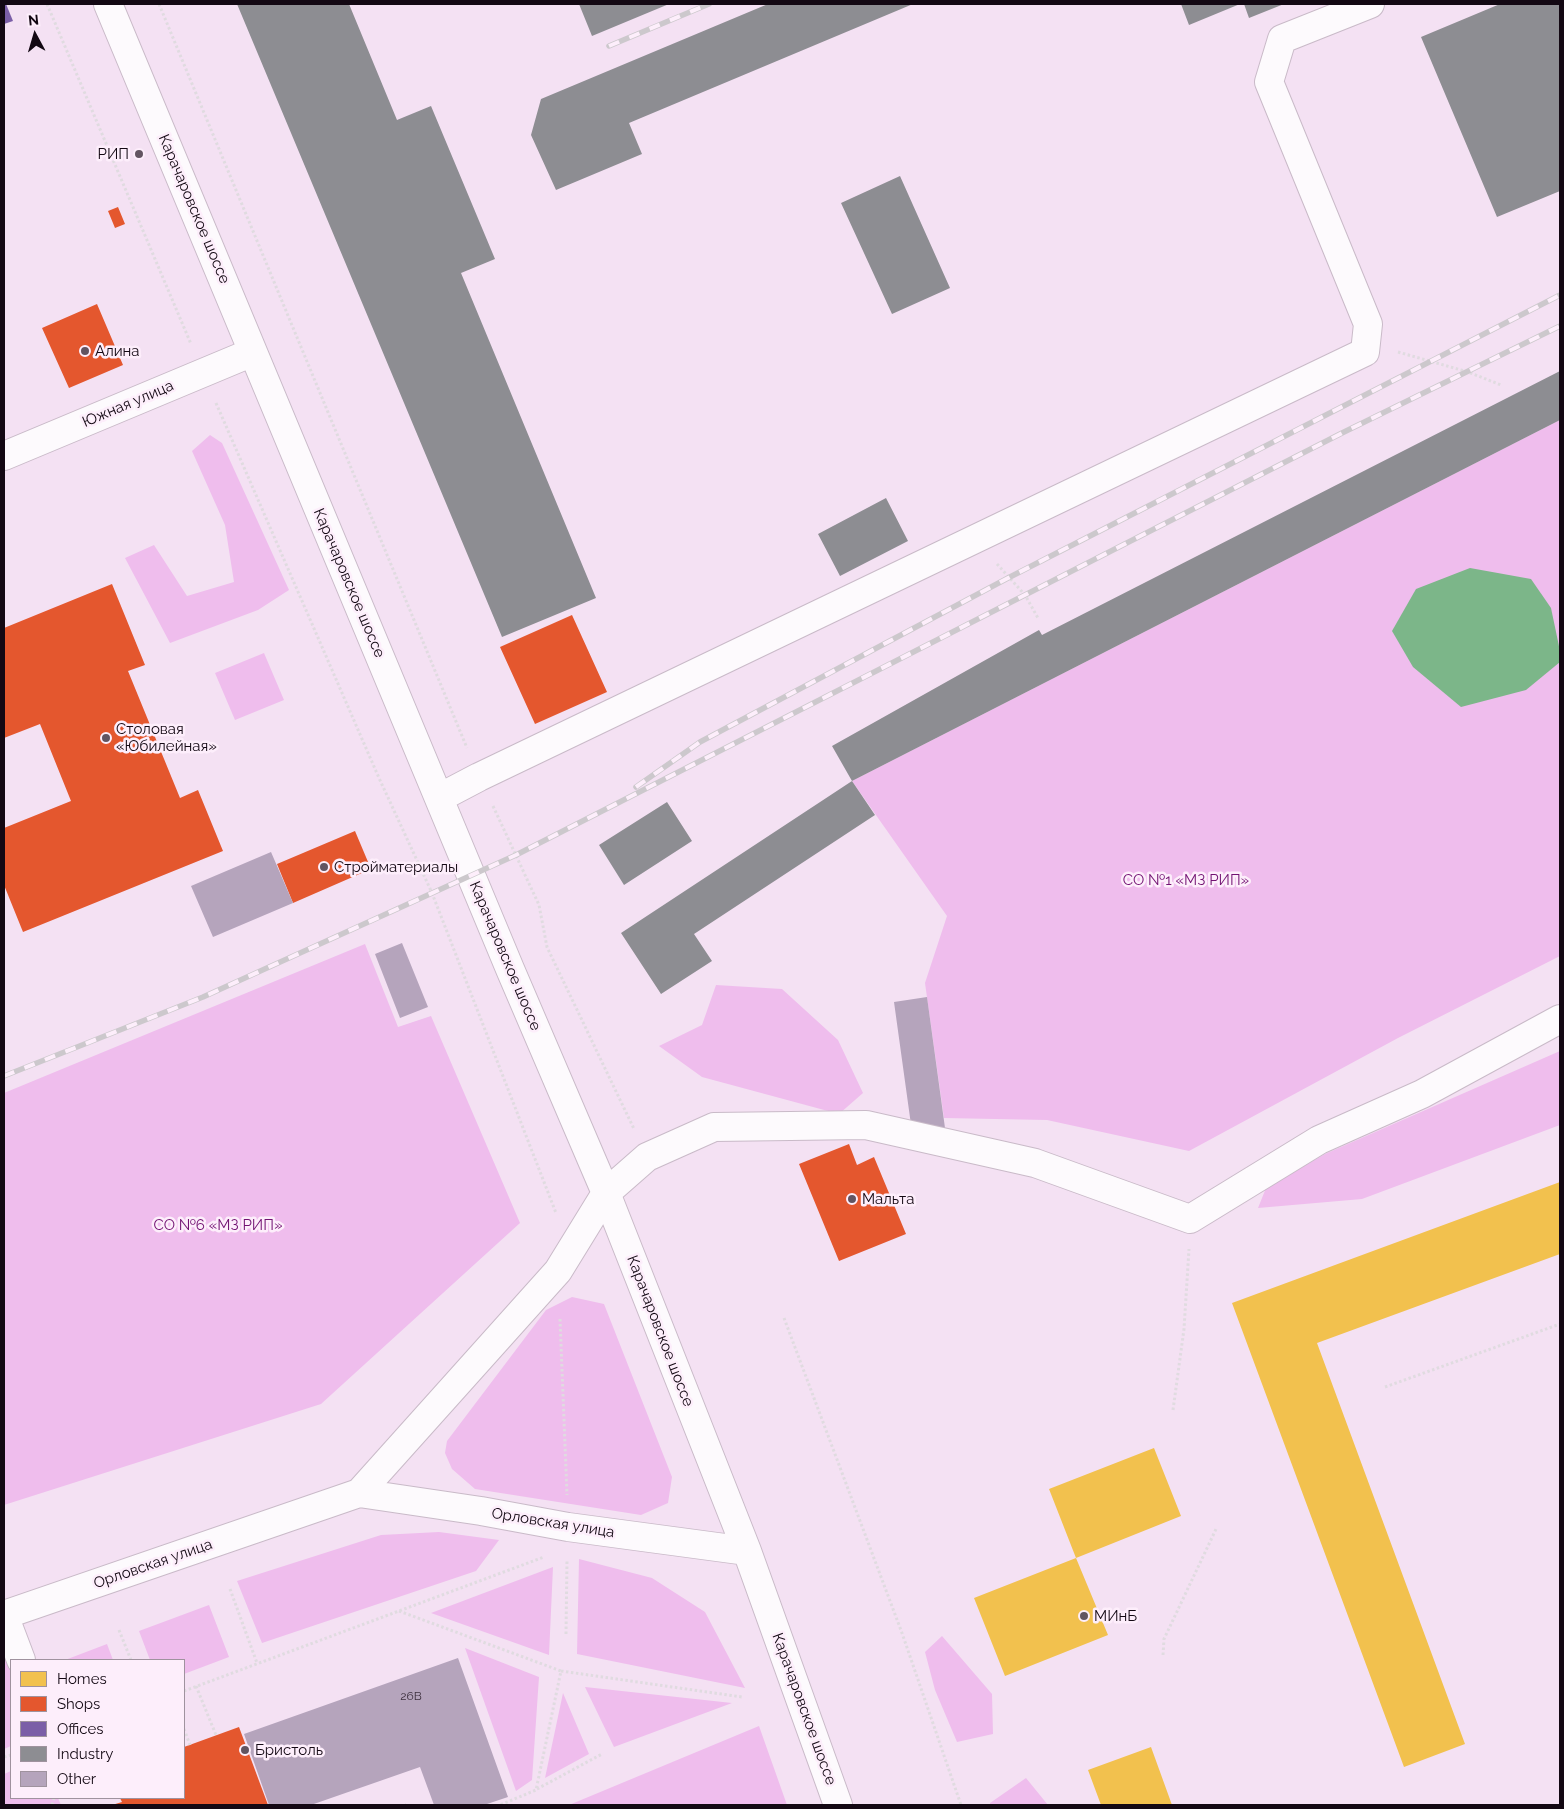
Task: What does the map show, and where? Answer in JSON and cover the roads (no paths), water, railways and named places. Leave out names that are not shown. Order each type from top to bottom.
[{"type":"street","name":"Карачаровское шоссе","points":[[108,4],[606,1193],[747,1551],[838,1805]]},
{"type":"street","points":[[439,798],[479,777],[1365,352],[1368,324],[1269,82],[1282,40],[1370,4]]},
{"type":"street","name":"Южная улица","points":[[4,456],[253,352]]},
{"type":"street","name":"Орловская улица","points":[[359,1493],[558,1271],[606,1193],[647,1157],[714,1127],[866,1125],[1035,1163],[1190,1219],[1318,1140],[1422,1094],[1560,1019]]},
{"type":"street","name":"Орловская улица","points":[[4,1615],[359,1493],[481,1511],[567,1538],[747,1551]]},
{"type":"street","points":[[4,1615],[21,1659]]},
{"type":"railway","points":[[609,46],[709,4]]},
{"type":"railway","points":[[636,787],[700,742],[1008,578],[1560,295]]},
{"type":"railway","points":[[4,1076],[203,997],[516,855],[1342,433],[1560,326]]},
{"type":"place","name":"РИП","points":[[139,154]]},
{"type":"place","name":"Алина","points":[[85,351]]},
{"type":"place","name":"Столовая «Юбилейная»","points":[[106,738]]},
{"type":"place","name":"Стройматериалы","points":[[324,867]]},
{"type":"place","name":"Мальта","points":[[852,1199]]},
{"type":"place","name":"МИнБ","points":[[1084,1616]]},
{"type":"place","name":"Бристоль","points":[[245,1750]]},
{"type":"park label","name":"СО №1 «МЗ РИП»","points":[[1186,880]]},
{"type":"park label","name":"СО №6 «МЗ РИП»","points":[[218,1225]]}]
